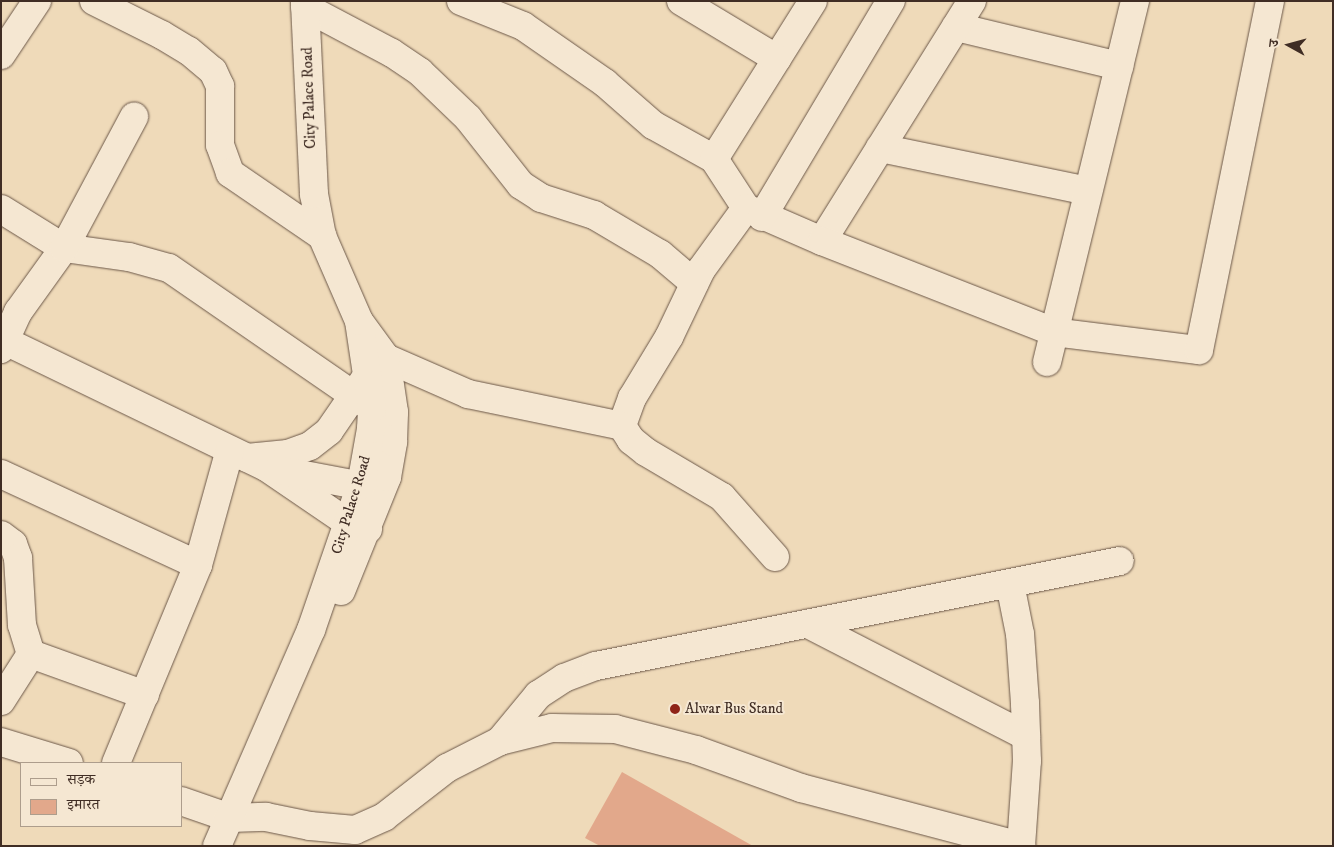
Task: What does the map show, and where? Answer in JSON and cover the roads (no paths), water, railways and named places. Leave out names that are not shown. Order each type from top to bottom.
[{"type":"street","points":[[1,55],[37,1]]},
{"type":"street","points":[[94,1],[162,35],[213,71],[220,86],[220,145],[230,173],[322,236]]},
{"type":"street","points":[[461,1],[518,11],[653,125],[714,159],[754,213],[1054,332],[1199,350],[1270,1]]},
{"type":"street","points":[[681,1],[777,59]]},
{"type":"street","points":[[714,159],[814,1]]},
{"type":"street","points":[[622,426],[632,398],[669,337],[694,283],[754,213],[891,1]]},
{"type":"street","points":[[822,241],[972,1]]},
{"type":"street","points":[[1047,362],[1135,1]]},
{"type":"street","points":[[305,4],[392,53],[420,72],[468,118],[521,185],[541,198],[594,215],[660,254],[694,283]]},
{"type":"street","name":"City Palace Road","points":[[305,4],[310,147],[322,236],[359,321],[368,379],[368,457],[371,488]]},
{"type":"street","points":[[956,27],[1119,66]]},
{"type":"street","points":[[134,117],[64,248],[18,312],[3,343],[248,459],[358,526]]},
{"type":"street","points":[[880,148],[1088,191]]},
{"type":"street","points":[[1,210],[64,248],[129,258],[169,268],[368,379],[468,394],[622,426],[631,440],[646,452],[722,497],[775,557]]},
{"type":"street","points":[[248,459],[288,454],[310,446],[329,431],[368,379]]},
{"type":"street","points":[[217,846],[311,630],[340,593],[358,526],[371,488],[392,442],[394,412],[368,379]]},
{"type":"street","points":[[248,459],[371,488]]},
{"type":"street","points":[[116,762],[198,565],[248,459]]},
{"type":"street","points":[[1,474],[198,565]]},
{"type":"street","points":[[1,535],[13,544],[18,558],[22,625],[31,654],[1,701]]},
{"type":"street","points":[[500,741],[538,695],[564,678],[596,666],[1120,561]]},
{"type":"street","points":[[182,801],[230,818],[266,817],[336,829],[369,826],[447,768],[500,741],[552,728],[636,732],[801,788],[1021,846],[1026,736],[1020,634],[1010,584]]},
{"type":"street","points":[[808,624],[1026,736]]},
{"type":"street","points":[[31,654],[145,695]]},
{"type":"street","points":[[1,742],[65,762]]},
{"type":"place","name":"Alwar Bus Stand","points":[[675,709]]}]
